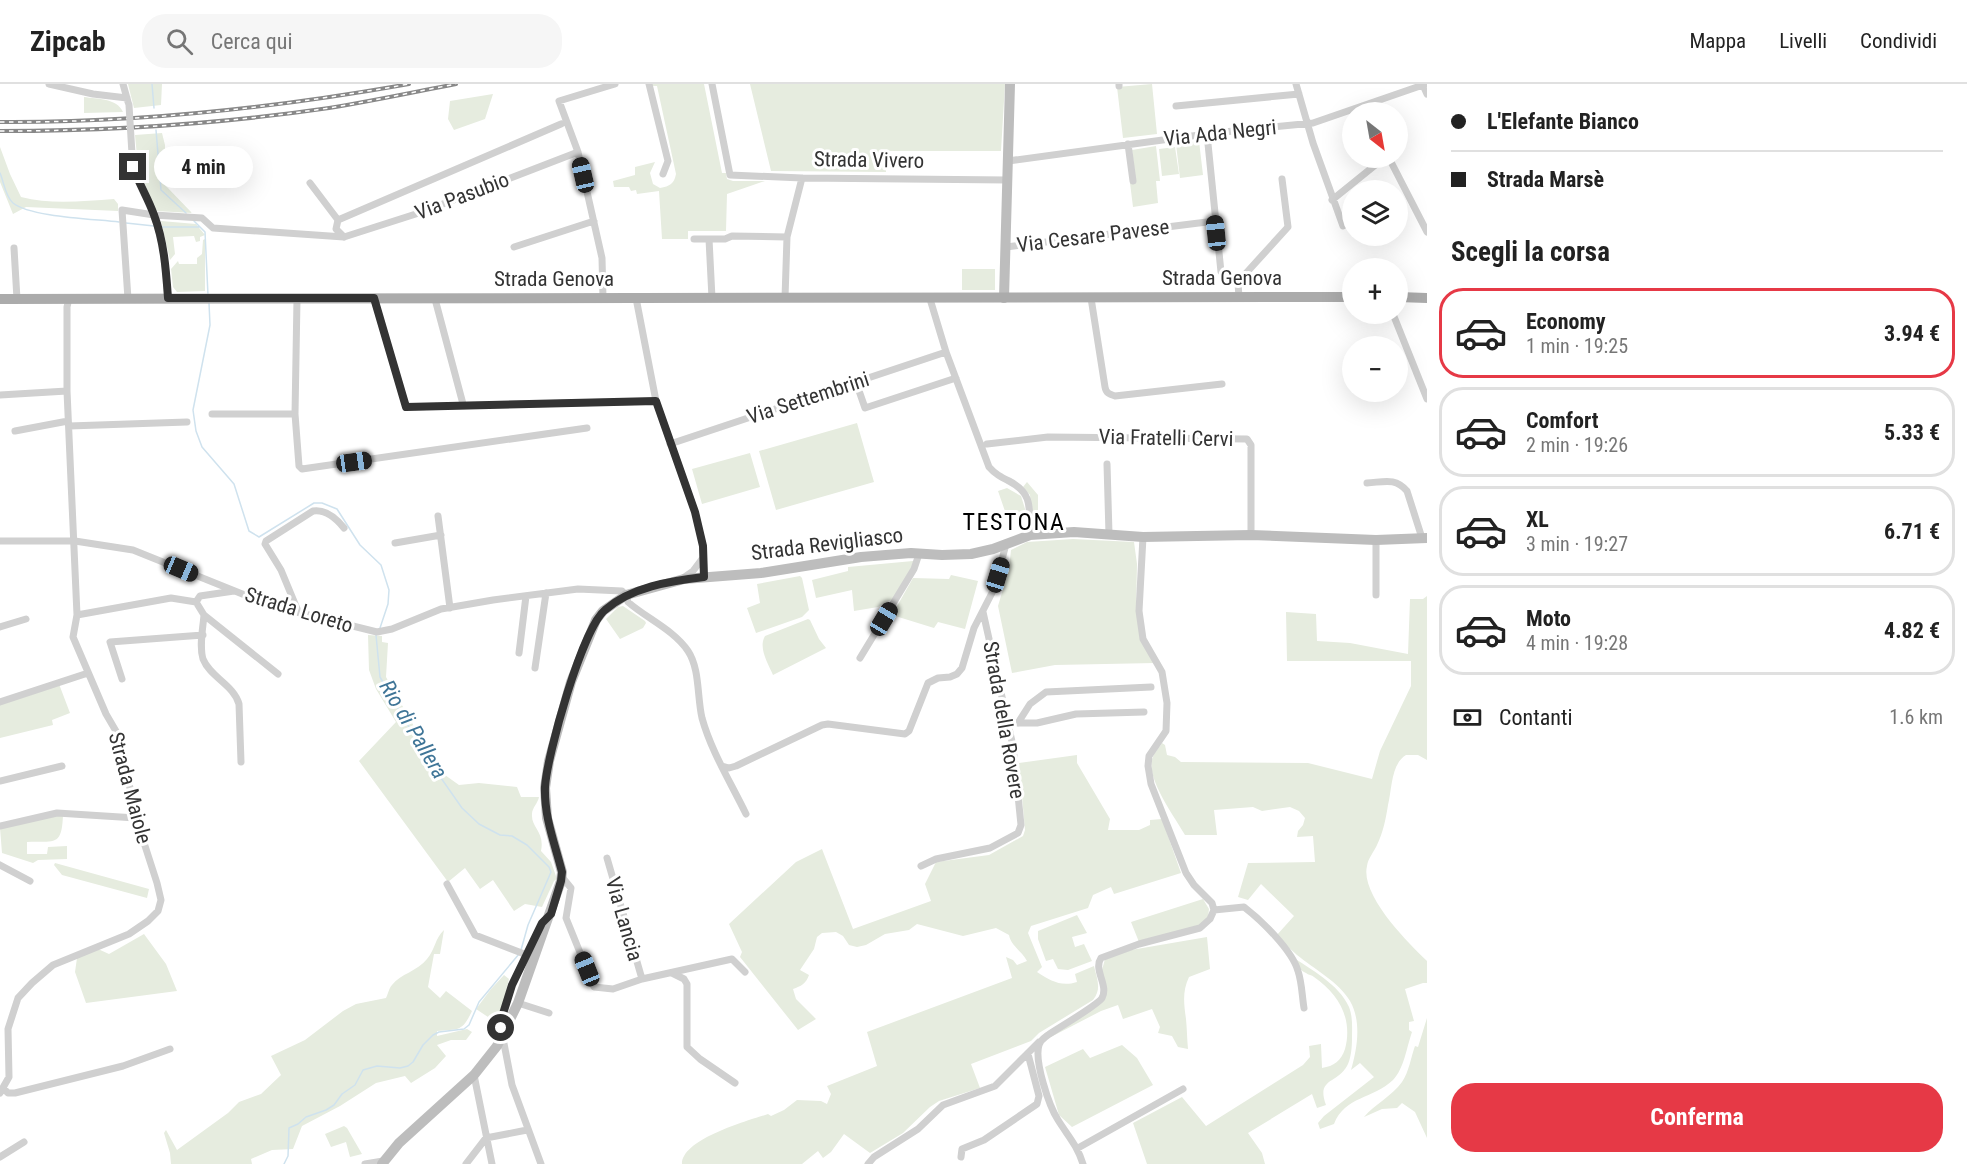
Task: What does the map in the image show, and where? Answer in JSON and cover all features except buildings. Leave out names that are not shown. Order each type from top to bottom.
[{"type":"main road","name":"Strada Genova","points":[[0,299],[1342,297]]},
{"type":"main road","points":[[1408,297],[1427,298]]},
{"type":"street","points":[[49,84],[113,96],[128,102]]},
{"type":"street","points":[[113,96],[121,84]]},
{"type":"street","points":[[121,84],[128,102],[132,154],[138,182],[155,218],[163,246],[168,298]]},
{"type":"street","points":[[603,298],[602,258],[594,221],[578,152],[559,101],[615,84]]},
{"type":"street","points":[[649,84],[668,161],[663,174]]},
{"type":"street","name":"Strada Vivero","points":[[712,84],[730,175],[1007,180]]},
{"type":"street","points":[[1004,298],[1010,84]]},
{"type":"street","points":[[1296,84],[1332,200],[1342,224]]},
{"type":"street","points":[[1425,85],[1427,94]]},
{"type":"street","name":"Via Ada Negri","points":[[1383,102],[1425,85]]},
{"type":"street","points":[[1176,106],[1299,94]]},
{"type":"street","name":"Via Ada Negri","points":[[1008,160],[1320,122],[1342,116]]},
{"type":"street","name":"Via Pasubio","points":[[338,220],[561,124]]},
{"type":"street","points":[[1207,134],[1221,272],[1238,282]]},
{"type":"street","points":[[1128,144],[1133,181]]},
{"type":"street","name":"Via Pasubio","points":[[128,299],[122,210],[155,218],[202,218],[213,228],[344,237],[423,212],[578,152]]},
{"type":"street","points":[[1332,200],[1374,168]]},
{"type":"street","points":[[1392,168],[1427,232]]},
{"type":"street","points":[[785,298],[787,237],[802,178]]},
{"type":"street","points":[[1239,298],[1238,282],[1288,227],[1282,179]]},
{"type":"street","points":[[310,183],[338,220],[336,229],[344,237]]},
{"type":"street","points":[[514,247],[594,221]]},
{"type":"street","name":"Via Cesare Pavese","points":[[1006,247],[1215,221]]},
{"type":"street","points":[[694,239],[725,239],[732,236],[787,237]]},
{"type":"street","points":[[709,239],[712,298]]},
{"type":"street","points":[[14,248],[16,299]]},
{"type":"street","name":"Strada Maiole","points":[[1,1091],[9,1077],[8,1029],[18,998],[32,983],[54,966],[129,934],[148,921],[158,911],[161,900],[135,818],[120,738],[106,714],[73,637],[77,615],[67,391],[67,307],[69,298]]},
{"type":"street","points":[[374,298],[406,407],[656,401]]},
{"type":"street","points":[[435,298],[463,404]]},
{"type":"street","points":[[636,298],[656,401],[695,512],[702,540],[704,577]]},
{"type":"street","points":[[1091,298],[1105,387],[1109,395],[1222,384]]},
{"type":"street","points":[[297,299],[295,414],[299,466],[302,469],[586,428]]},
{"type":"street","points":[[930,299],[946,352],[989,467],[994,473],[1021,488],[1028,498],[1030,535]]},
{"type":"street","points":[[1397,324],[1427,399]]},
{"type":"street","name":"Via Settembrini","points":[[670,444],[946,352]]},
{"type":"street","points":[[856,382],[865,408],[956,378]]},
{"type":"street","points":[[0,395],[67,391]]},
{"type":"street","points":[[212,414],[295,414]]},
{"type":"street","points":[[15,431],[68,424],[187,422]]},
{"type":"street","name":"Via Fratelli Cervi","points":[[987,444],[1048,437],[1246,439],[1251,445],[1251,535]]},
{"type":"street","points":[[1107,464],[1109,534]]},
{"type":"street","points":[[1367,483],[1395,481],[1402,485],[1407,491],[1424,538]]},
{"type":"street","points":[[298,611],[266,541],[318,510],[332,516],[344,528]]},
{"type":"street","points":[[438,516],[450,608]]},
{"type":"street","name":"Strada Revigliasco","points":[[562,877],[547,818],[545,788],[549,761],[571,682],[596,620],[603,611],[627,595],[678,581],[761,573],[861,557],[971,554],[1030,535],[1074,532],[1143,537],[1251,535],[1376,540],[1424,538]]},
{"type":"street","points":[[395,543],[441,535]]},
{"type":"street","points":[[868,1164],[874,1157],[918,1129],[943,1105],[995,1086],[1041,1040],[1098,1003],[1104,992],[1098,965],[1101,958],[1139,944],[1200,928],[1210,919],[1214,910],[1212,903],[1194,885],[1186,873],[1149,775],[1149,756],[1166,731],[1167,703],[1162,672],[1143,639],[1139,611],[1143,537]]},
{"type":"street","points":[[1376,540],[1376,596]]},
{"type":"street","name":"Strada Loreto","points":[[0,541],[75,541],[133,550],[272,606],[377,632],[450,608],[546,593],[595,589],[616,590],[627,595]]},
{"type":"street","name":"Strada della Rovere","points":[[722,766],[729,768],[736,766],[822,725],[905,734],[912,726],[928,682],[950,677],[962,668],[974,628],[995,587],[1006,544]]},
{"type":"street","points":[[860,658],[914,569],[919,554]]},
{"type":"street","points":[[678,581],[693,571],[703,557]]},
{"type":"street","points":[[196,602],[200,596],[236,591]]},
{"type":"street","points":[[535,668],[546,593]]},
{"type":"street","points":[[627,595],[628,602],[678,640],[689,652],[693,662],[702,718],[722,766],[746,814]]},
{"type":"street","points":[[519,653],[526,596]]},
{"type":"street","points":[[77,615],[171,598],[196,602],[204,615],[278,674]]},
{"type":"street","name":"Strada della Rovere","points":[[921,866],[936,859],[990,848],[1018,833],[1021,825],[1013,746],[983,612]]},
{"type":"street","points":[[204,615],[201,651],[204,661],[236,696],[239,704],[241,762]]},
{"type":"street","points":[[0,627],[26,619]]},
{"type":"street","points":[[122,679],[110,642],[203,635]]},
{"type":"street","points":[[0,702],[88,673]]},
{"type":"street","points":[[1144,712],[1076,714],[1037,723],[1016,723],[1030,704],[1046,692],[1151,687]]},
{"type":"street","points":[[0,782],[62,766]]},
{"type":"street","points":[[0,826],[57,813],[135,818]]},
{"type":"street","name":"Via Lancia","points":[[607,858],[642,979]]},
{"type":"street","points":[[0,865],[30,881]]},
{"type":"street","points":[[365,1164],[382,1163],[399,1143],[474,1075],[502,1038],[518,1003],[551,914],[562,877]]},
{"type":"street","name":"Via Lancia","points":[[562,877],[571,888],[566,918],[594,987],[614,989],[642,979],[732,959],[745,972]]},
{"type":"street","points":[[447,884],[475,935],[522,953]]},
{"type":"street","points":[[1214,910],[1244,907],[1259,919],[1278,940],[1298,970],[1304,1008]]},
{"type":"street","points":[[541,1164],[527,1130],[508,1071],[502,1038],[502,1017],[522,953],[542,923],[551,914]]},
{"type":"street","name":"Via Lancia","points":[[672,973],[684,979],[687,984],[687,1047],[735,1083]]},
{"type":"street","points":[[518,1003],[549,1013]]},
{"type":"street","points":[[1041,1040],[1038,1046],[1038,1060],[1048,1095],[1058,1120],[1078,1148],[1083,1164]]},
{"type":"street","points":[[1,1091],[15,1093],[123,1066],[170,1048]]},
{"type":"street","points":[[961,1157],[962,1149],[984,1140],[1037,1104],[1039,1096],[1028,1054]]},
{"type":"street","points":[[474,1075],[492,1164]]},
{"type":"street","points":[[1078,1148],[1183,1089]]},
{"type":"street","points":[[466,1164],[486,1137],[527,1130]]},
{"type":"street","points":[[0,1157],[24,1142]]},
{"type":"shaded area","points":[[128,84],[162,84],[161,105],[134,108]]},
{"type":"shaded area","points":[[651,84],[704,84],[722,173],[726,173],[727,179],[733,181],[765,181],[727,194],[726,231],[688,231],[688,239],[662,239],[659,191],[637,194],[636,190],[631,191],[629,187],[614,187],[613,181],[635,175],[635,167],[655,162],[650,173],[653,184],[660,188],[671,184],[675,177],[657,86],[651,86]]},
{"type":"shaded area","points":[[750,84],[1005,84],[1001,151],[886,151],[886,172],[771,171]]},
{"type":"shaded area","points":[[1152,84],[1157,134],[1123,138],[1117,87]]},
{"type":"shaded area","points":[[493,94],[485,119],[454,130],[448,119],[450,101]]},
{"type":"shaded area","points":[[84,97],[111,102],[120,107],[123,112],[84,113]]},
{"type":"shaded area","points":[[162,133],[165,145],[165,185],[192,213],[156,211],[138,167],[135,135]]},
{"type":"shaded area","points":[[1199,141],[1203,175],[1180,178],[1176,144]]},
{"type":"shaded area","points":[[1156,146],[1160,181],[1156,181],[1158,203],[1133,207],[1130,183],[1136,183],[1132,150]]},
{"type":"shaded area","points":[[0,147],[21,197],[56,202],[114,199],[118,204],[118,211],[26,207],[13,214],[0,182]]},
{"type":"shaded area","points":[[1175,147],[1179,174],[1162,176],[1159,149]]},
{"type":"shaded area","points":[[161,221],[196,224],[205,235],[196,242],[194,236],[173,237],[175,254],[170,260]]},
{"type":"shaded area","points":[[205,239],[205,291],[177,292],[173,287],[171,269],[178,261],[179,264],[197,264],[197,258],[202,254]]},
{"type":"shaded area","points":[[962,269],[995,269],[995,290],[962,290]]},
{"type":"shaded area","points":[[857,423],[874,482],[776,510],[759,451]]},
{"type":"shaded area","points":[[750,453],[760,487],[702,504],[692,469]]},
{"type":"shaded area","points":[[1027,482],[1038,495],[1038,524],[1057,525],[1058,531],[1033,532],[1030,495],[1023,487]]},
{"type":"shaded area","points":[[1007,488],[1021,496],[1026,512],[1007,517],[998,491]]},
{"type":"shaded area","points":[[1073,539],[1134,542],[1137,564],[1136,611],[1155,663],[1055,665],[1012,673],[998,606],[1009,569],[1011,550],[1027,542]]},
{"type":"shaded area","points":[[913,561],[914,563],[893,599],[878,607],[854,611],[852,590],[816,598],[812,580],[848,571],[848,567]]},
{"type":"shaded area","points":[[951,575],[978,581],[965,629],[938,622],[934,628],[892,615],[913,578],[949,579]]},
{"type":"shaded area","points":[[800,576],[809,610],[802,617],[756,633],[747,608],[760,603],[757,584]]},
{"type":"shaded area","points":[[1427,596],[1427,760],[1418,755],[1406,755],[1397,764],[1383,830],[1368,863],[1367,878],[1371,891],[1387,918],[1427,961],[1427,983],[1405,989],[1414,1021],[1409,1022],[1409,1030],[1412,1032],[1403,1064],[1397,1075],[1385,1086],[1345,1108],[1334,1124],[1320,1129],[1318,1123],[1324,1116],[1374,1077],[1360,1063],[1351,1070],[1357,1036],[1354,1009],[1339,988],[1276,936],[1294,916],[1261,884],[1248,900],[1238,897],[1248,863],[1315,862],[1313,836],[1297,837],[1305,818],[1299,811],[1290,807],[1262,811],[1253,807],[1214,810],[1217,835],[1185,835],[1158,788],[1154,778],[1152,760],[1162,743],[1165,745],[1167,755],[1181,762],[1308,763],[1372,779],[1380,751],[1411,686],[1411,661],[1287,661],[1286,612],[1316,614],[1317,641],[1350,643],[1408,654],[1410,599],[1423,599]]},
{"type":"shaded area","points":[[623,606],[646,623],[643,628],[620,639],[606,619],[618,607]]},
{"type":"shaded area","points":[[808,619],[826,648],[773,675],[763,650],[765,636]]},
{"type":"shaded area","points":[[368,635],[382,636],[382,642],[388,643],[386,677],[432,758],[445,775],[459,785],[479,783],[517,787],[521,797],[539,797],[532,812],[532,819],[540,834],[541,851],[551,862],[557,879],[542,907],[525,904],[514,911],[493,880],[480,889],[465,868],[448,882],[359,761],[396,722],[376,689],[369,670]]},
{"type":"shaded area","points":[[59,684],[70,713],[52,720],[53,725],[0,738],[0,704]]},
{"type":"shaded area","points":[[1077,755],[1077,763],[1110,819],[1108,830],[1139,830],[1150,825],[1150,820],[1162,819],[1181,873],[1114,894],[1111,887],[1093,895],[1088,908],[1031,926],[1028,933],[1042,967],[1037,972],[1056,982],[1066,984],[1077,982],[1075,974],[1094,966],[1098,988],[1093,1000],[1039,1033],[1031,1041],[971,1064],[980,1088],[939,1101],[903,1133],[870,1153],[844,1134],[831,1152],[823,1158],[818,1151],[802,1164],[682,1164],[685,1155],[692,1147],[717,1132],[768,1114],[771,1116],[797,1100],[821,1101],[827,1104],[831,1094],[827,1086],[877,1066],[867,1032],[1012,978],[1006,957],[1017,965],[1027,961],[1009,935],[996,928],[963,936],[917,924],[909,930],[885,934],[866,945],[857,947],[849,945],[843,936],[836,932],[822,933],[817,937],[814,949],[800,970],[809,975],[808,978],[803,984],[793,989],[796,999],[816,1019],[798,1030],[740,957],[742,952],[729,924],[796,862],[822,849],[853,929],[931,901],[925,884],[936,862],[989,855],[1023,836],[1025,830],[1019,763]]},
{"type":"shaded area","points":[[63,814],[59,837],[50,841],[27,842],[27,854],[47,854],[48,847],[67,846],[67,859],[38,860],[33,863],[2,853],[0,828]]},
{"type":"shaded area","points":[[55,863],[149,889],[147,898],[62,875],[54,865]]},
{"type":"shaded area","points":[[1203,899],[1209,909],[1208,917],[1200,925],[1139,942],[1131,922]]},
{"type":"shaded area","points":[[1077,915],[1087,933],[1072,937],[1075,947],[1084,944],[1092,961],[1068,970],[1058,969],[1053,959],[1046,961],[1038,939],[1038,931]]},
{"type":"shaded area","points":[[444,930],[440,954],[434,954],[428,987],[440,998],[446,991],[472,1011],[462,1026],[437,1031],[437,1036],[467,1029],[472,1032],[466,1040],[451,1040],[437,1045],[446,1056],[435,1068],[411,1083],[405,1076],[376,1083],[302,1126],[293,1149],[272,1150],[251,1159],[252,1164],[171,1164],[164,1133],[166,1130],[177,1150],[228,1113],[239,1102],[261,1094],[281,1075],[271,1056],[305,1040],[356,1004],[386,998],[395,981],[419,967],[427,959]]},
{"type":"shaded area","points":[[144,934],[166,964],[177,991],[86,1003],[75,972],[77,958],[98,949],[109,954]]},
{"type":"shaded area","points":[[1207,937],[1210,969],[1189,977],[1184,993],[1188,1049],[1178,1047],[1172,1036],[1158,1033],[1160,1027],[1152,1009],[1123,1019],[1118,1005],[1101,1011],[1047,1039],[1102,1002],[1102,970],[1105,959],[1125,951]]},
{"type":"shaded area","points":[[1291,956],[1331,984],[1344,999],[1350,1011],[1351,1053],[1343,1072],[1329,1082],[1324,1090],[1326,1105],[1317,1108],[1312,1094],[1248,1133],[1262,1153],[1265,1164],[1147,1164],[1133,1123],[1182,1097],[1206,1126],[1303,1065],[1310,1057],[1309,1046],[1321,1044],[1322,1068],[1339,1060],[1345,1049],[1347,1038],[1347,1027],[1342,1008],[1331,991],[1313,976],[1301,970]]},
{"type":"shaded area","points":[[504,975],[509,979],[500,1016],[488,1017],[476,1009]]},
{"type":"shaded area","points":[[1427,1018],[1427,1138],[1415,1112],[1402,1103],[1397,1108],[1382,1109],[1364,1117],[1402,1082],[1415,1046],[1418,1047]]},
{"type":"shaded area","points":[[1122,1045],[1137,1058],[1153,1085],[1072,1127],[1059,1115],[1045,1067],[1083,1049],[1090,1058]]},
{"type":"shaded area","points":[[344,1126],[362,1154],[350,1157],[346,1142],[331,1147],[325,1134]]},
{"type":"waterway","name":"Rio di Pallera","points":[[152,84],[154,108]]},
{"type":"waterway","name":"Rio di Pallera","points":[[156,130],[161,190],[186,213]]},
{"type":"waterway","name":"Rio di Pallera","points":[[0,173],[8,197],[21,208],[48,214],[119,222]]},
{"type":"waterway","name":"Rio di Pallera","points":[[194,221],[205,232],[208,295]]},
{"type":"waterway","name":"Rio di Pallera","points":[[126,223],[154,226]]},
{"type":"waterway","name":"Rio di Pallera","points":[[162,227],[199,227]]},
{"type":"waterway","name":"Rio di Pallera","points":[[209,303],[210,325],[193,410],[196,431],[202,447],[234,484],[249,531],[259,537],[314,503],[322,503],[337,509],[360,545],[381,565],[389,590],[388,604],[380,628]]},
{"type":"waterway","name":"Rio di Pallera","points":[[376,635],[380,677],[427,758],[462,808],[479,824],[500,835],[512,836],[527,845],[549,867],[551,872],[528,925],[521,950]]},
{"type":"waterway","name":"Rio di Pallera","points":[[284,1164],[288,1156],[289,1128],[306,1117],[334,1105],[342,1094],[355,1085],[363,1070],[377,1066],[400,1068],[408,1066],[433,1035],[439,1032],[464,1029],[469,1025],[479,1002],[519,954]]},
{"type":"railway","points":[[0,122],[154,117],[256,107],[409,84]]},
{"type":"railway","points":[[0,131],[124,128],[247,118],[329,108],[456,84]]},
{"type":"district","name":"TESTONA","points":[[1014,522]]},
{"type":"route","points":[[133,167],[154,215],[163,246],[168,298],[374,298],[406,407],[656,401],[695,512],[703,546],[704,577],[684,579],[627,595],[603,611],[596,620],[571,682],[547,772],[545,788],[547,818],[562,872],[561,881],[551,914],[542,923],[512,985],[501,1028]]}]
